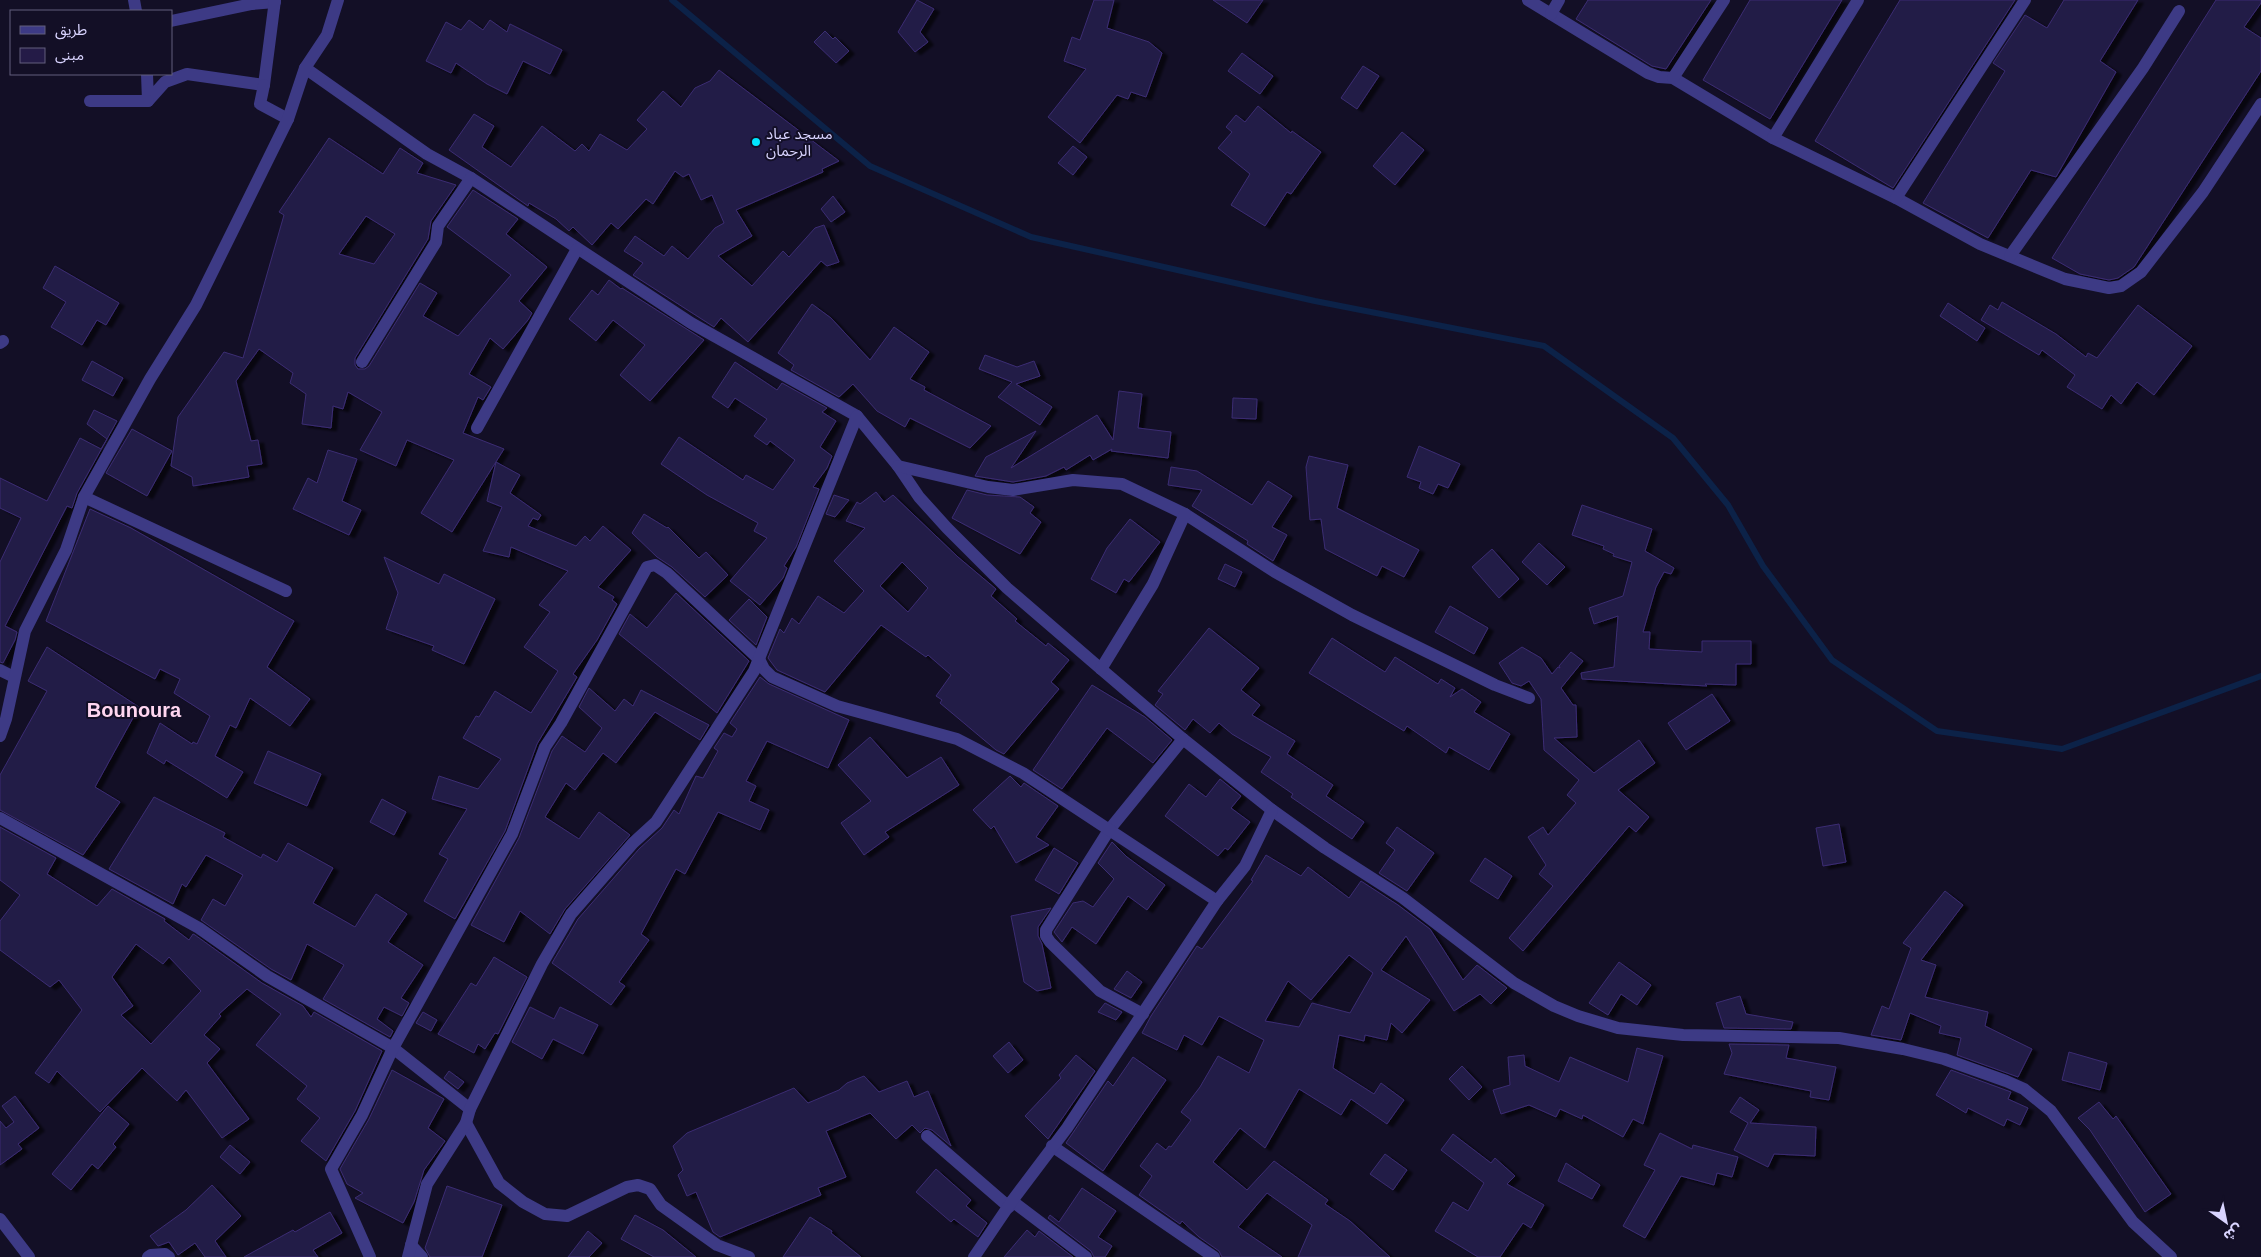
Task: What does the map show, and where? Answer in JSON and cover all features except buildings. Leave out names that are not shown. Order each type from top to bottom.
[{"type":"street","points":[[0,736],[6,719],[24,631],[66,550],[84,497],[150,379],[196,305],[288,119],[305,68],[327,35],[338,0]]},
{"type":"street","points":[[1528,0],[1648,73],[1659,77],[1673,78],[1773,138],[1896,198],[1980,244],[2065,279],[2109,288],[2122,286],[2141,272],[2203,192],[2261,104]]},
{"type":"street","points":[[1551,14],[1559,0]]},
{"type":"street","points":[[1673,78],[1724,0]]},
{"type":"street","points":[[1773,138],[1858,0]]},
{"type":"street","points":[[1896,198],[2025,0]]},
{"type":"street","points":[[172,21],[275,1],[260,104],[288,119]]},
{"type":"street","points":[[2010,256],[2144,68],[2179,11]]},
{"type":"street","points":[[305,68],[427,154],[471,178],[691,323],[857,416],[898,466],[919,497],[978,559],[1007,588],[1101,669],[1183,739],[1272,810],[1325,848],[1404,898],[1514,982],[1554,1006],[1578,1016],[1618,1028],[1683,1035],[1839,1038],[1903,1049],[1986,1073],[2024,1089],[2051,1111],[2134,1222],[2171,1257]]},
{"type":"street","points":[[90,100],[148,101],[165,82],[187,74],[264,85]]},
{"type":"street","points":[[147,75],[148,101]]},
{"type":"street","points":[[362,362],[436,242],[438,226],[471,178]]},
{"type":"street","points":[[477,428],[576,248]]},
{"type":"street","points":[[422,1257],[410,1251],[427,1184],[466,1123],[470,1109],[542,964],[572,914],[633,843],[656,822],[712,739],[759,659],[857,416]]},
{"type":"street","points":[[898,466],[988,487],[1013,490],[1073,480],[1122,484],[1185,514],[1275,572],[1352,615],[1495,685],[1529,698]]},
{"type":"street","points":[[84,497],[286,590]]},
{"type":"street","points":[[1101,669],[1153,584],[1185,514]]},
{"type":"street","points":[[370,1257],[331,1169],[362,1115],[393,1048],[512,834],[545,747],[561,723],[647,567],[655,566],[667,572],[759,659],[764,670],[772,677],[837,706],[957,739],[1023,773],[1217,901]]},
{"type":"street","points":[[0,670],[14,677]]},
{"type":"street","points":[[1143,1014],[1100,991],[1050,942],[1046,936],[1046,930],[1109,830],[1183,739]]},
{"type":"street","points":[[974,1257],[1052,1146],[1067,1128],[1217,901],[1245,866],[1272,810]]},
{"type":"street","points":[[0,818],[199,928],[267,976],[393,1048],[470,1109]]},
{"type":"street","points":[[466,1123],[499,1183],[523,1202],[545,1214],[567,1216],[627,1187],[638,1185],[650,1189],[660,1204],[717,1245],[749,1257]]},
{"type":"street","points":[[927,1136],[1011,1204],[1086,1257]]},
{"type":"street","points":[[1052,1146],[1214,1257]]},
{"type":"street","points":[[0,1218],[30,1257]]},
{"type":"street","points":[[148,1257],[165,1254],[170,1257]]},
{"type":"waterway","points":[[672,0],[870,166],[1031,237],[1315,301],[1544,346],[1673,438],[1728,505],[1763,566],[1832,660],[1937,731],[2062,749],[2261,676]]},
{"type":"place","name":"مسجد عباد الرحمان","points":[[756,142]]},
{"type":"district","name":"Bounoura","points":[[134,710]]}]
